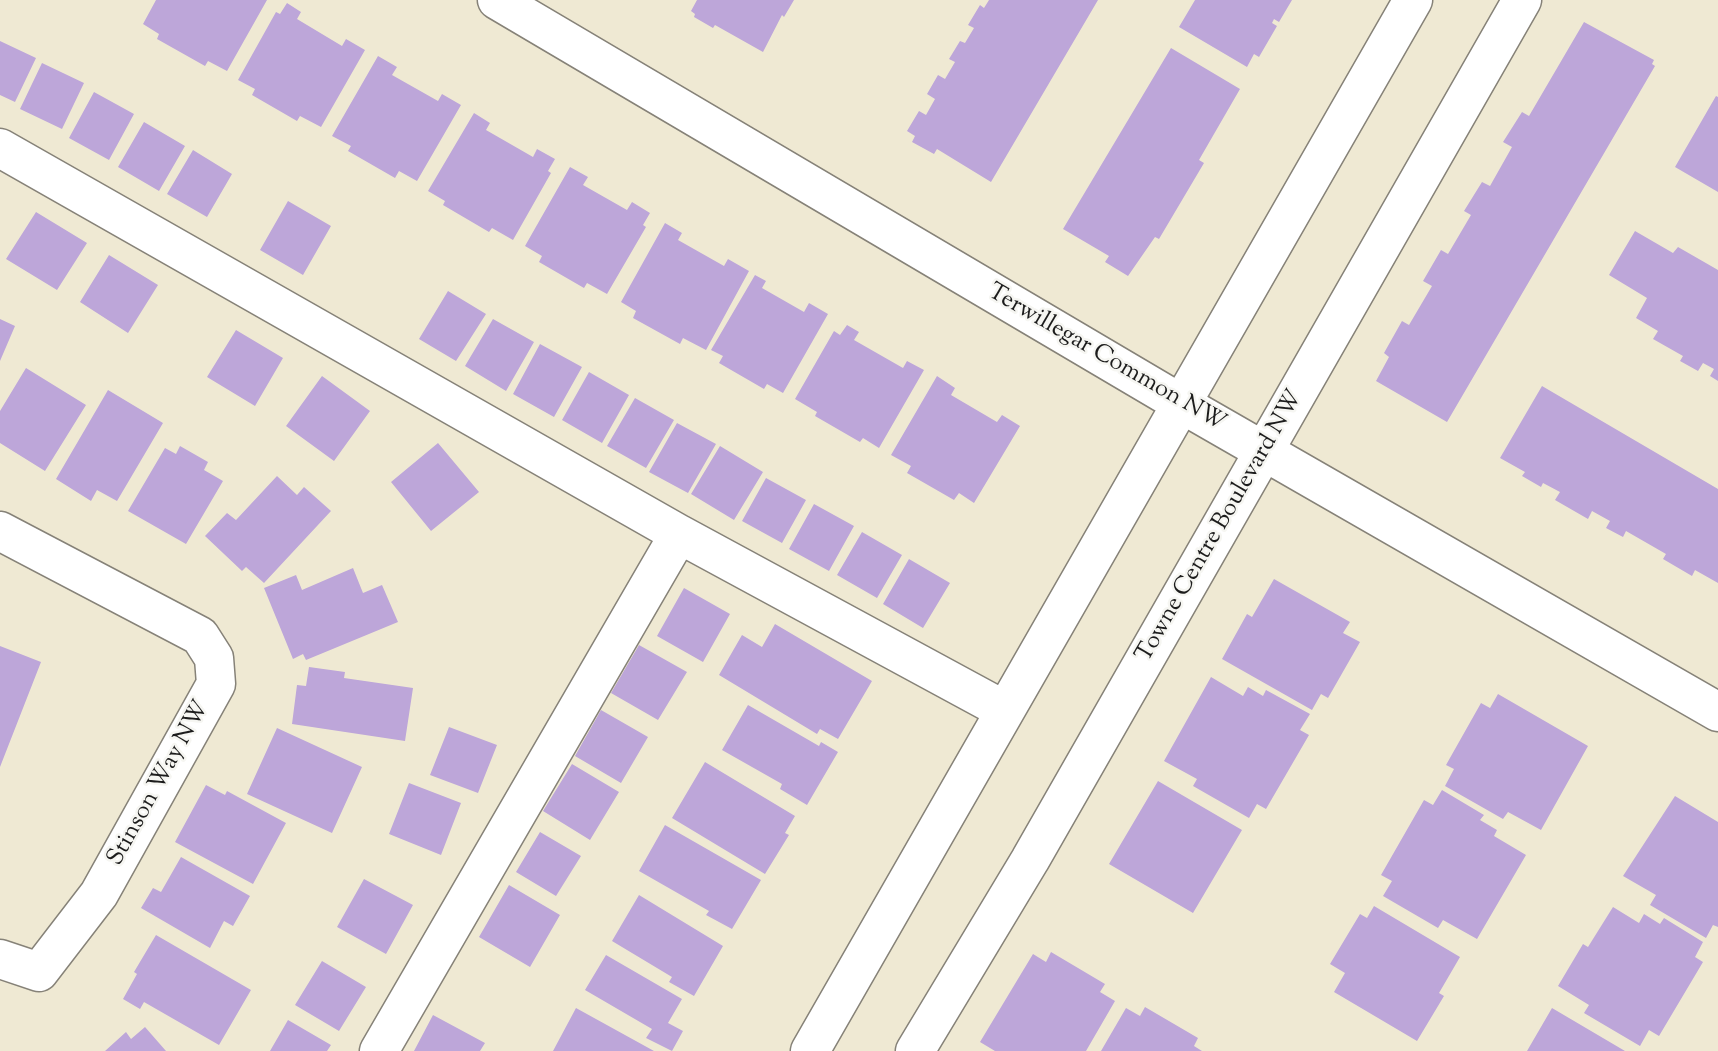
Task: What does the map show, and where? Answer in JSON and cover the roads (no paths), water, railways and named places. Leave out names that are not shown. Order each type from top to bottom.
[{"type":"street","name":"Terwillegar Common NW","points":[[497,0],[1180,403],[1718,712]]},
{"type":"street","points":[[810,1051],[1003,710],[1413,0]]},
{"type":"street","name":"Towne Centre Boulevard NW","points":[[915,1051],[1037,848],[1522,0]]},
{"type":"street","points":[[0,148],[679,534],[1003,710]]},
{"type":"street","name":"Stinson Way NW","points":[[0,531],[200,636],[214,658],[216,684],[99,894],[39,972],[0,959]]},
{"type":"street","points":[[379,1051],[679,534]]}]
